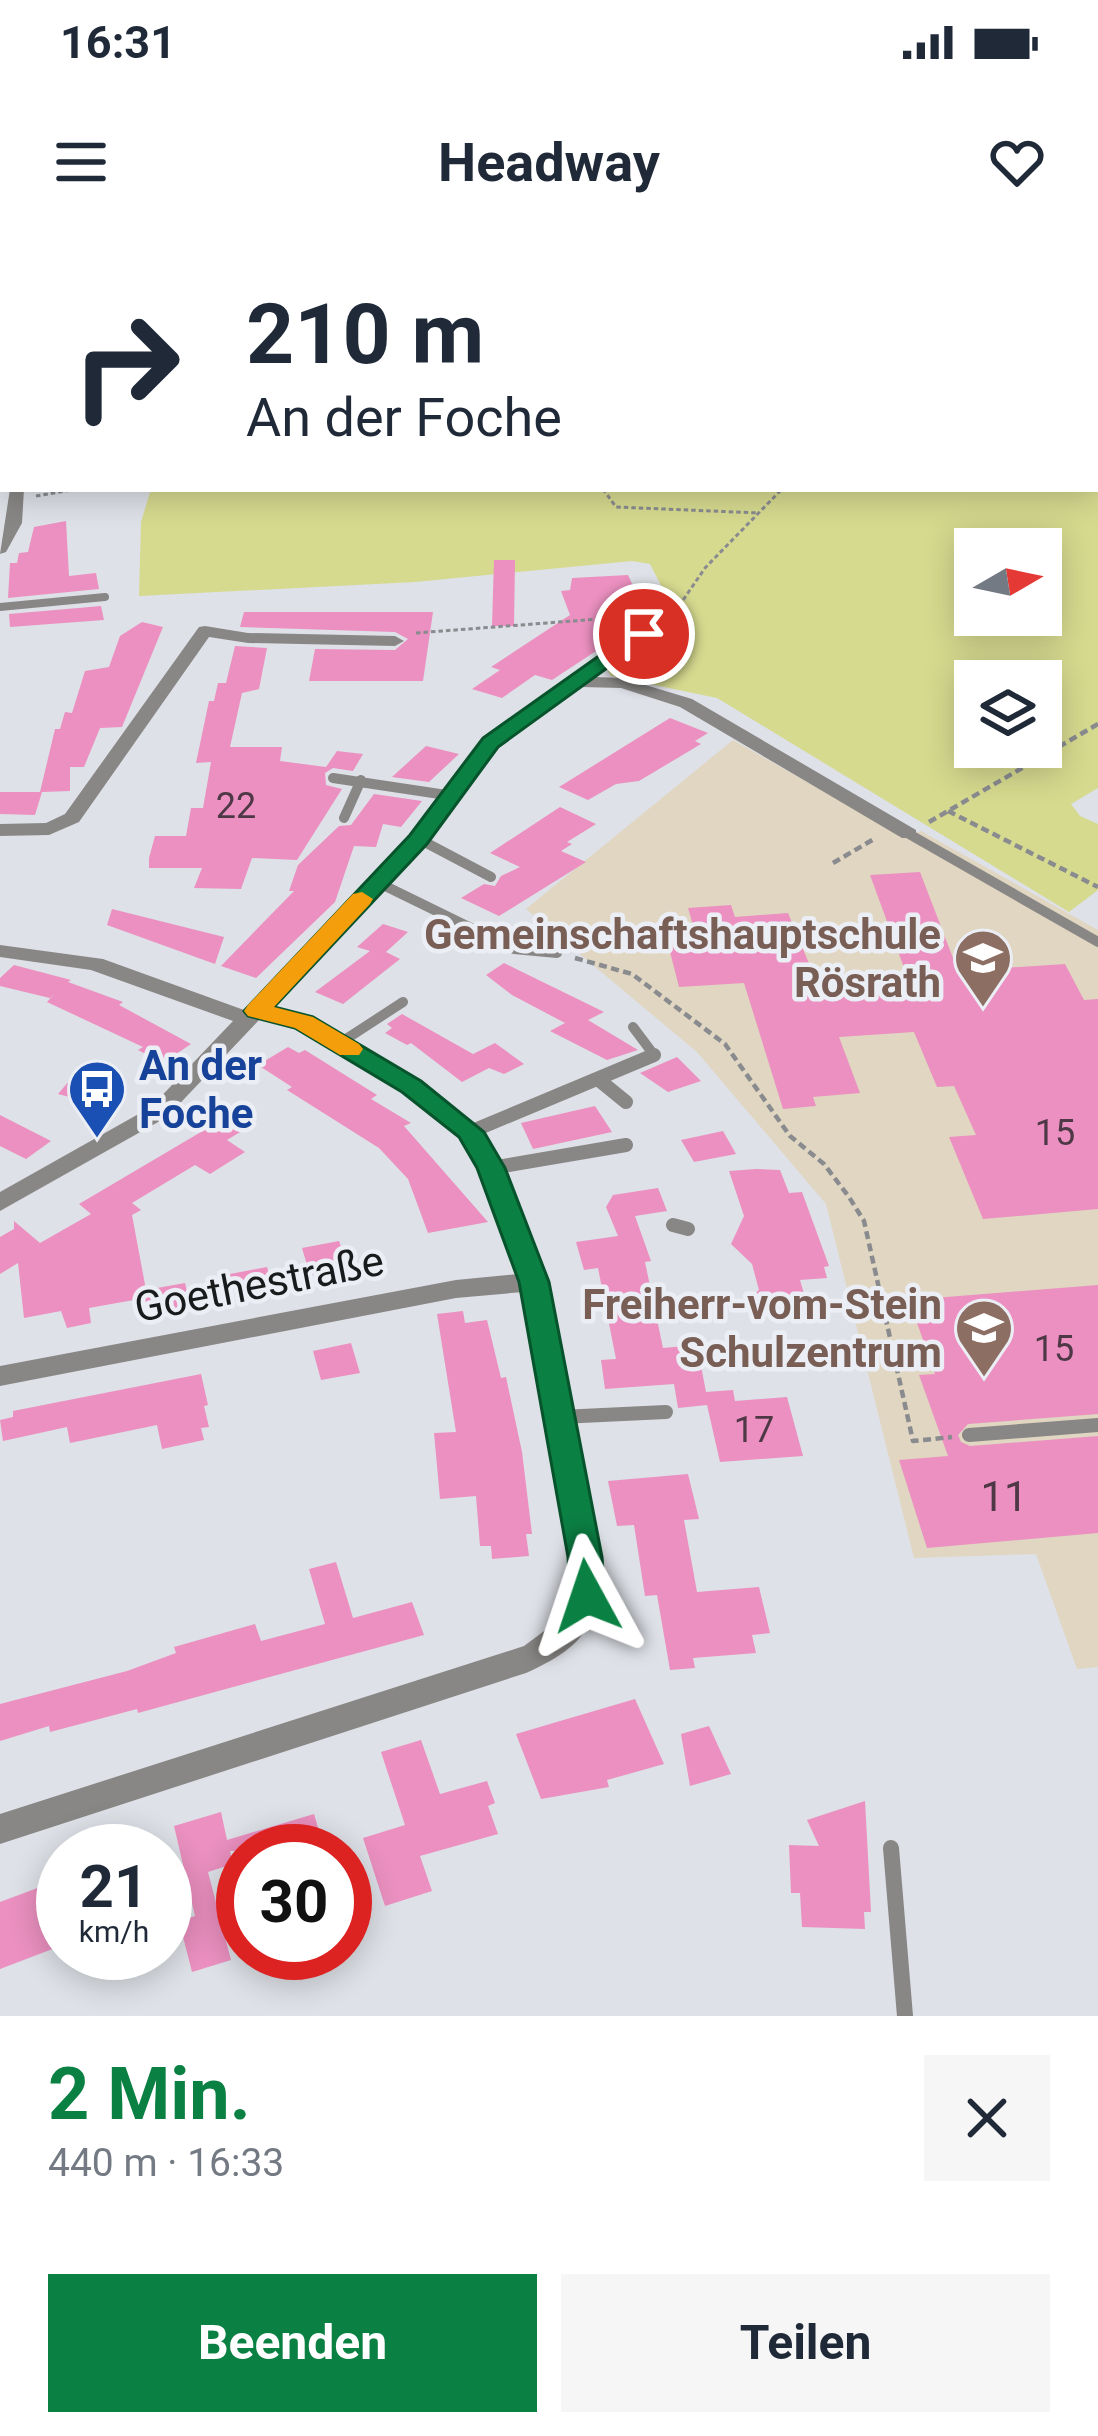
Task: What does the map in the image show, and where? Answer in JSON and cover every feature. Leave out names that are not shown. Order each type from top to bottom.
[{"type":"street","points":[[0,501],[18,494],[14,523],[0,549]]},
{"type":"street","points":[[0,1203],[141,1126],[173,1100],[418,839],[491,742],[665,620]]},
{"type":"street","points":[[0,830],[49,830],[72,818],[205,631],[248,638],[395,641]]},
{"type":"street","points":[[577,682],[622,683],[686,703],[902,830]]},
{"type":"street","points":[[0,951],[95,964],[253,1015],[304,1022],[412,1086],[470,1132],[491,1168],[534,1282],[585,1557],[587,1596],[577,1626],[554,1647],[0,1829]]},
{"type":"street","name":"Goethestraße","points":[[0,1376],[456,1289],[534,1282]]},
{"type":"lane","points":[[0,607],[106,597]]},
{"type":"lane","points":[[333,778],[453,796]]},
{"type":"lane","points":[[344,818],[361,780]]},
{"type":"lane","points":[[902,830],[1098,942]]},
{"type":"lane","points":[[418,839],[491,877]]},
{"type":"lane","points":[[377,882],[514,949],[557,953]]},
{"type":"lane","points":[[340,1043],[403,1002]]},
{"type":"lane","points":[[470,1132],[654,1055],[632,1028]]},
{"type":"lane","points":[[599,1080],[626,1102]]},
{"type":"lane","points":[[491,1168],[626,1145]]},
{"type":"lane","points":[[560,1417],[666,1412]]},
{"type":"lane","points":[[969,1436],[1098,1425]]},
{"type":"lane","points":[[891,1848],[905,2016]]},
{"type":"path","points":[[604,492],[609,504],[616,507],[760,513]]},
{"type":"path","points":[[395,641],[404,633],[459,632],[570,618],[625,615],[665,620],[706,568],[779,492]]},
{"type":"path","points":[[832,863],[948,812],[1098,724]]},
{"type":"path","points":[[948,812],[1098,887]]},
{"type":"path","points":[[557,953],[632,974],[725,1044],[771,1112],[790,1136],[824,1163],[864,1221],[913,1441],[969,1436]]},
{"type":"shaded area","name":"Freiherr-vom-Stein Schulzentrum","points":[[733,740],[904,837],[921,831],[1098,930],[1098,1667],[1077,1669],[1036,1554],[914,1558],[826,1204],[697,1052],[526,909]]},
{"type":"green space","points":[[150,492],[1098,492],[1098,788],[1071,804],[1080,816],[1098,824],[1098,890],[1069,912],[717,698],[611,676],[606,668],[673,609],[650,564],[632,561],[415,582],[139,596],[141,522]]},
{"type":"building","points":[[66,521],[69,576],[96,573],[99,589],[8,598],[10,563],[17,563],[19,553],[28,552],[34,527]]},
{"type":"building","points":[[494,560],[515,560],[514,626],[492,626]]},
{"type":"building","points":[[628,575],[641,603],[640,622],[552,680],[535,675],[502,698],[472,689],[500,670],[491,667],[570,615],[561,591],[570,590],[572,578]]},
{"type":"building","points":[[101,606],[104,620],[10,627],[9,614]]},
{"type":"building","points":[[244,612],[433,612],[423,681],[309,681],[315,649],[395,650],[408,639],[395,632],[240,627]]},
{"type":"building","points":[[142,622],[163,627],[122,727],[100,728],[84,767],[70,767],[70,791],[42,792],[35,815],[0,814],[0,792],[40,792],[55,729],[60,729],[65,712],[72,713],[85,671],[109,667],[120,636]]},
{"type":"building","points":[[235,646],[267,648],[259,689],[242,693],[230,747],[282,747],[280,761],[326,767],[337,751],[363,754],[353,771],[333,768],[325,773],[326,785],[342,789],[297,860],[252,858],[241,889],[194,888],[202,868],[149,868],[149,858],[155,836],[186,836],[191,808],[203,808],[211,762],[196,763],[209,701],[214,701],[218,683],[226,683]]},
{"type":"building","points":[[670,718],[708,733],[695,741],[701,744],[639,781],[616,784],[588,800],[559,787]]},
{"type":"building","points":[[426,746],[459,754],[429,782],[392,777]]},
{"type":"building","points":[[374,794],[422,801],[401,827],[383,824],[376,847],[354,846],[335,902],[256,978],[221,966],[294,891],[289,891],[298,865],[339,826],[351,825]]},
{"type":"building","points":[[560,807],[596,824],[561,851],[586,862],[499,916],[461,898],[484,884],[495,886],[501,876],[520,867],[490,853]]},
{"type":"building","points":[[920,872],[958,971],[1065,964],[1084,1000],[1098,999],[1098,1209],[983,1219],[949,1137],[976,1135],[954,1086],[937,1087],[914,1032],[839,1037],[860,1093],[813,1097],[816,1106],[783,1109],[744,983],[679,987],[668,944],[698,942],[688,908],[731,905],[735,917],[788,913],[820,990],[910,984],[870,875]]},
{"type":"building","points":[[112,909],[224,937],[215,964],[107,925]]},
{"type":"building","points":[[383,924],[408,932],[386,952],[400,959],[343,1004],[315,992],[370,951],[357,947]]},
{"type":"building","points":[[504,963],[604,1012],[588,1020],[638,1050],[607,1060],[550,1031],[565,1023],[486,975]]},
{"type":"building","points":[[14,965],[71,980],[68,982],[123,1002],[119,1005],[191,1044],[163,1063],[138,1050],[143,1047],[47,1002],[55,993],[50,998],[0,986],[0,978]]},
{"type":"building","points":[[402,1014],[473,1054],[495,1043],[524,1064],[504,1074],[489,1068],[462,1082],[411,1043],[385,1033],[392,1028],[387,1024]]},
{"type":"building","points":[[288,1047],[299,1053],[305,1050],[377,1095],[371,1099],[411,1123],[404,1126],[488,1222],[428,1233],[408,1179],[379,1148],[287,1090],[292,1087],[258,1065]]},
{"type":"building","points":[[677,1057],[701,1081],[668,1092],[640,1073]]},
{"type":"building","points":[[75,1074],[114,1083],[97,1104],[58,1094]]},
{"type":"building","points":[[595,1106],[612,1132],[533,1149],[521,1123]]},
{"type":"building","points":[[226,1110],[250,1126],[227,1140],[245,1152],[210,1174],[195,1165],[132,1203],[141,1210],[132,1215],[146,1290],[185,1283],[191,1309],[148,1317],[145,1298],[89,1308],[91,1323],[67,1328],[61,1311],[24,1318],[18,1263],[0,1274],[0,1237],[14,1229],[14,1221],[40,1243],[91,1214],[79,1204],[206,1129],[201,1125]]},
{"type":"building","points":[[0,1115],[51,1141],[26,1159],[0,1146]]},
{"type":"building","points":[[723,1131],[736,1154],[694,1162],[681,1140]]},
{"type":"building","points":[[780,1170],[789,1193],[802,1192],[829,1266],[824,1267],[827,1278],[800,1280],[809,1311],[766,1314],[764,1307],[749,1299],[759,1290],[752,1264],[731,1244],[744,1216],[729,1171]]},
{"type":"building","points":[[658,1188],[667,1211],[635,1216],[651,1261],[645,1262],[663,1348],[697,1345],[706,1392],[733,1390],[735,1401],[787,1397],[803,1456],[720,1462],[707,1405],[678,1408],[674,1384],[605,1389],[601,1360],[616,1359],[598,1268],[584,1270],[576,1242],[618,1236],[606,1207],[613,1195]]},
{"type":"building","points":[[339,1241],[348,1267],[310,1275],[302,1248]]},
{"type":"building","points":[[267,1267],[274,1294],[237,1301],[230,1274]]},
{"type":"building","points":[[1098,1285],[1098,1414],[968,1424],[958,1435],[970,1446],[1098,1436],[1098,1533],[927,1548],[899,1460],[948,1456],[919,1375],[935,1374],[909,1300]]},
{"type":"building","points":[[463,1311],[465,1323],[487,1320],[501,1378],[506,1377],[522,1452],[532,1534],[526,1534],[529,1556],[492,1559],[491,1546],[480,1546],[476,1496],[440,1499],[434,1433],[456,1432],[437,1314]]},
{"type":"building","points":[[351,1343],[360,1373],[321,1380],[313,1351]]},
{"type":"building","points":[[201,1374],[209,1427],[201,1428],[204,1440],[162,1449],[157,1425],[70,1443],[67,1427],[3,1441],[0,1420],[13,1417],[13,1411]]},
{"type":"building","points":[[688,1474],[699,1519],[684,1520],[697,1592],[759,1587],[770,1633],[752,1635],[756,1653],[693,1658],[695,1668],[670,1670],[657,1595],[645,1596],[634,1525],[617,1526],[608,1481]]},
{"type":"building","points":[[336,1562],[353,1618],[412,1602],[424,1635],[138,1713],[137,1709],[50,1732],[49,1726],[0,1741],[0,1704],[127,1671],[176,1653],[174,1647],[255,1624],[261,1641],[325,1624],[309,1569]]},
{"type":"building","points":[[635,1699],[664,1764],[607,1780],[609,1787],[541,1799],[516,1734]]},
{"type":"building","points":[[709,1726],[731,1774],[690,1786],[681,1734]]},
{"type":"building","points":[[421,1740],[440,1794],[487,1781],[495,1803],[488,1806],[498,1834],[420,1856],[432,1891],[385,1906],[372,1866],[372,1835],[405,1825],[381,1752]]},
{"type":"building","points":[[865,1801],[871,1912],[864,1912],[865,1929],[802,1927],[800,1893],[791,1893],[789,1845],[819,1846],[807,1820]]},
{"type":"building","points":[[221,1812],[224,1824],[216,1824],[216,1869],[208,1872],[216,1903],[216,1965],[192,1972],[192,1824],[181,1824]]},
{"type":"building","points":[[314,1814],[317,1824],[281,1824]]},
{"type":"building","points":[[36,1889],[36,1955],[0,1969],[0,1902]]},
{"type":"slow traffic","points":[[350,1049],[304,1022],[256,1011],[362,899]]},
{"type":"place","name":"Gemeinschaftshauptschule Rösrath","points":[[983,1009]]},
{"type":"place","name":"An der Foche","points":[[97,1140]]},
{"type":"place","name":"Freiherr-vom-Stein Schulzentrum","points":[[984,1379]]},
{"type":"route","points":[[587,1596],[585,1557],[534,1282],[491,1168],[470,1132],[412,1086],[304,1022],[256,1011],[418,839],[491,742],[644,634]]}]
